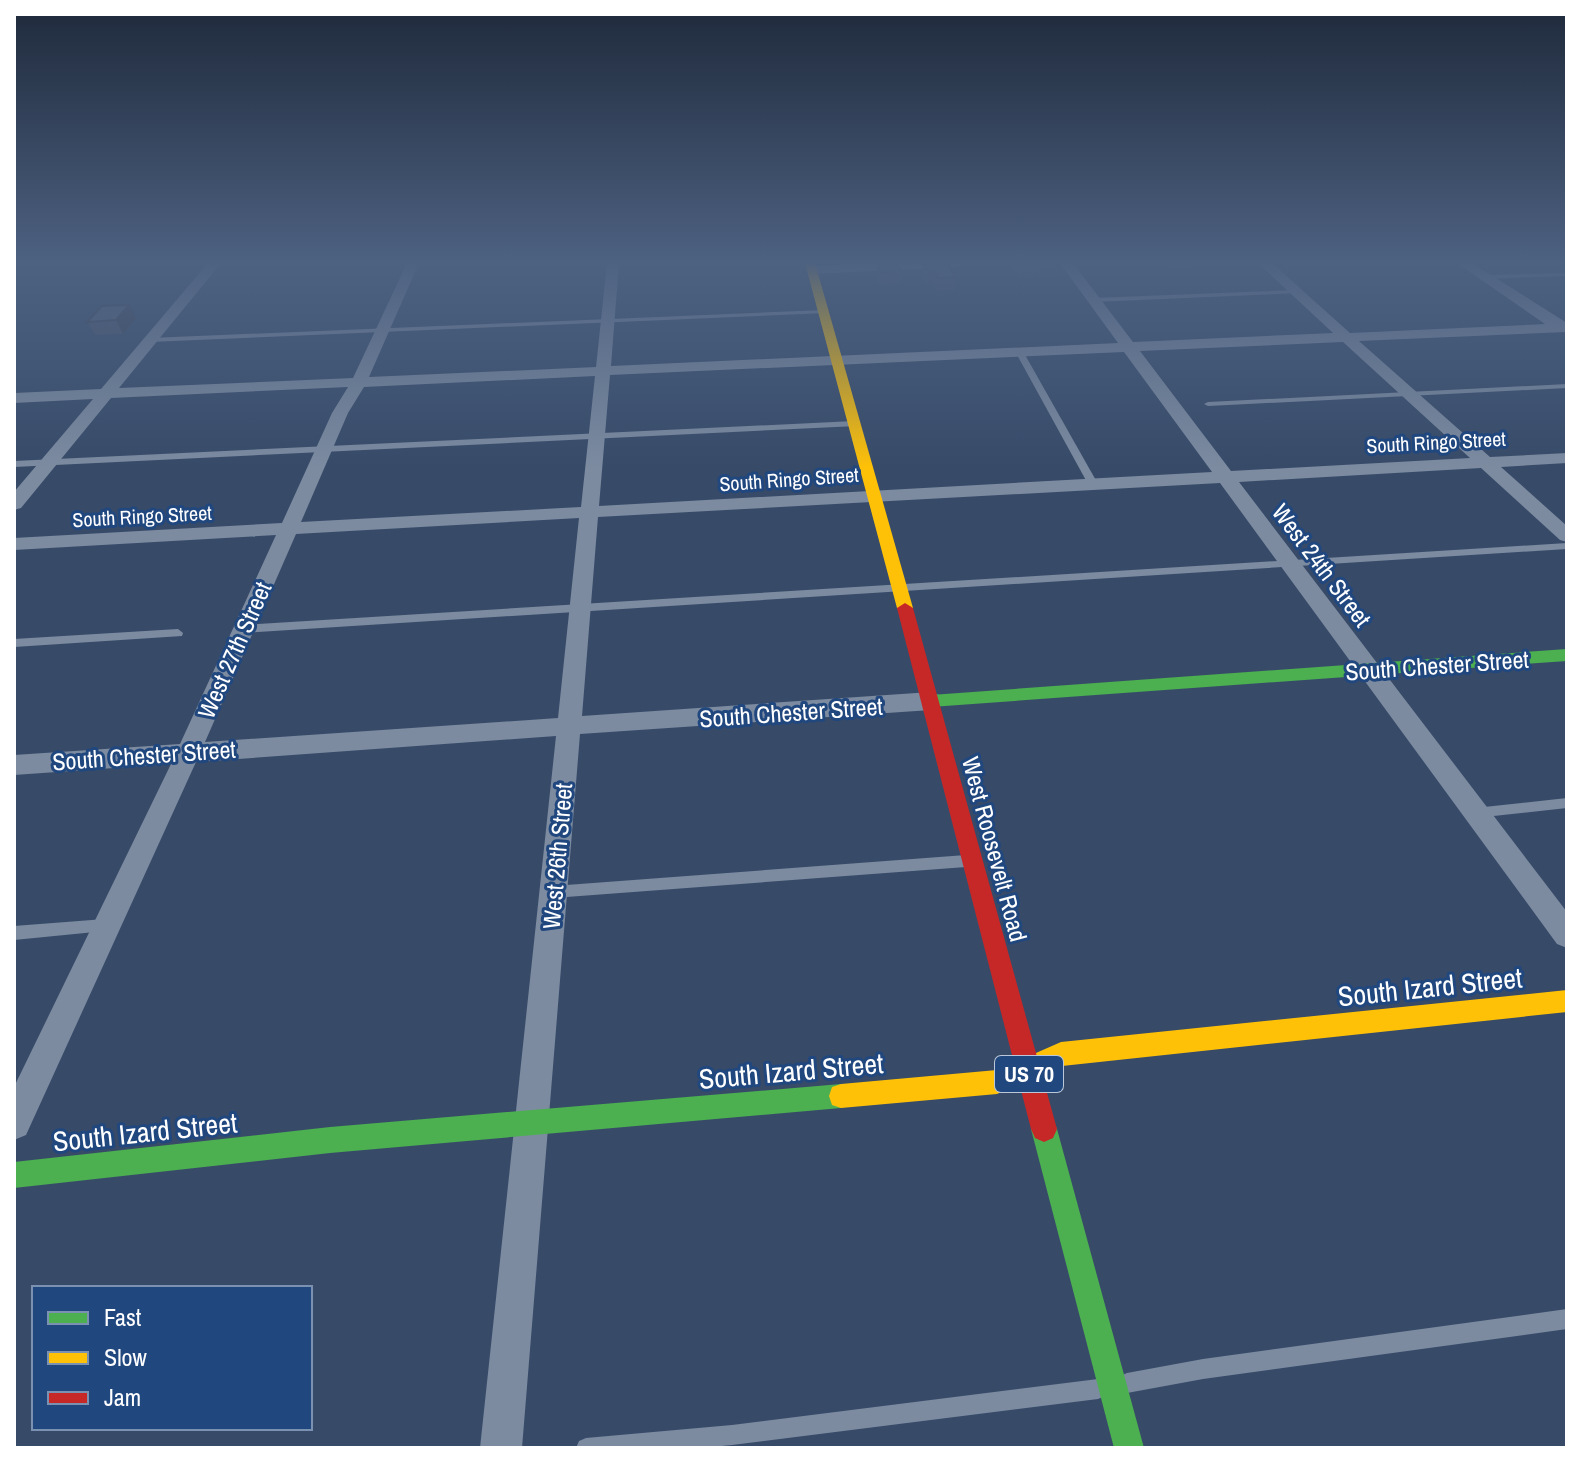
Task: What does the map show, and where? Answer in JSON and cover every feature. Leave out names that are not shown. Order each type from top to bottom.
[{"type":"main road","name":"West Roosevelt Road","points":[[829,331],[931,701],[1129,1448]]},
{"type":"main road","name":"South Chester Street","points":[[931,701],[1567,655]]},
{"type":"main road","name":"South Izard Street","points":[[14,1175],[533,1121],[997,1082],[1061,1054],[1567,1001]]},
{"type":"street","points":[[14,504],[157,331]]},
{"type":"street","name":"West 27th Street","points":[[14,1123],[189,752],[276,554],[291,530],[381,331]]},
{"type":"street","name":"West 26th Street","points":[[501,1448],[606,331]]},
{"type":"street","name":"West 24th Street","points":[[1116,331],[1567,935]]},
{"type":"street","points":[[1341,331],[1567,536]]},
{"type":"street","points":[[14,398],[1504,331]]},
{"type":"street","name":"South Ringo Street","points":[[14,544],[1567,458]]},
{"type":"street","name":"South Chester Street","points":[[14,765],[931,701]]},
{"type":"lane","points":[[150,340],[335,331]]},
{"type":"lane","points":[[1020,353],[1093,484]]},
{"type":"lane","points":[[1208,404],[1567,386]]},
{"type":"lane","points":[[14,464],[854,424]]},
{"type":"lane","points":[[243,629],[1567,546]]},
{"type":"lane","points":[[14,643],[178,633]]},
{"type":"lane","points":[[1475,813],[1567,803]]},
{"type":"lane","points":[[553,892],[973,860]]},
{"type":"lane","points":[[14,933],[105,925]]},
{"type":"lane","points":[[586,1448],[732,1435],[1113,1388],[1136,1380],[1203,1369],[1567,1319]]},
{"type":"traffic: fast","points":[[931,701],[1567,655]]},
{"type":"traffic: fast","points":[[14,1175],[330,1140],[841,1096]]},
{"type":"traffic: fast","points":[[1044,1129],[1129,1448]]},
{"type":"traffic: slow","points":[[829,331],[905,608]]},
{"type":"traffic: slow","points":[[841,1096],[997,1082],[1061,1054],[1567,1001]]},
{"type":"traffic: jam","points":[[905,608],[1044,1129]]}]
